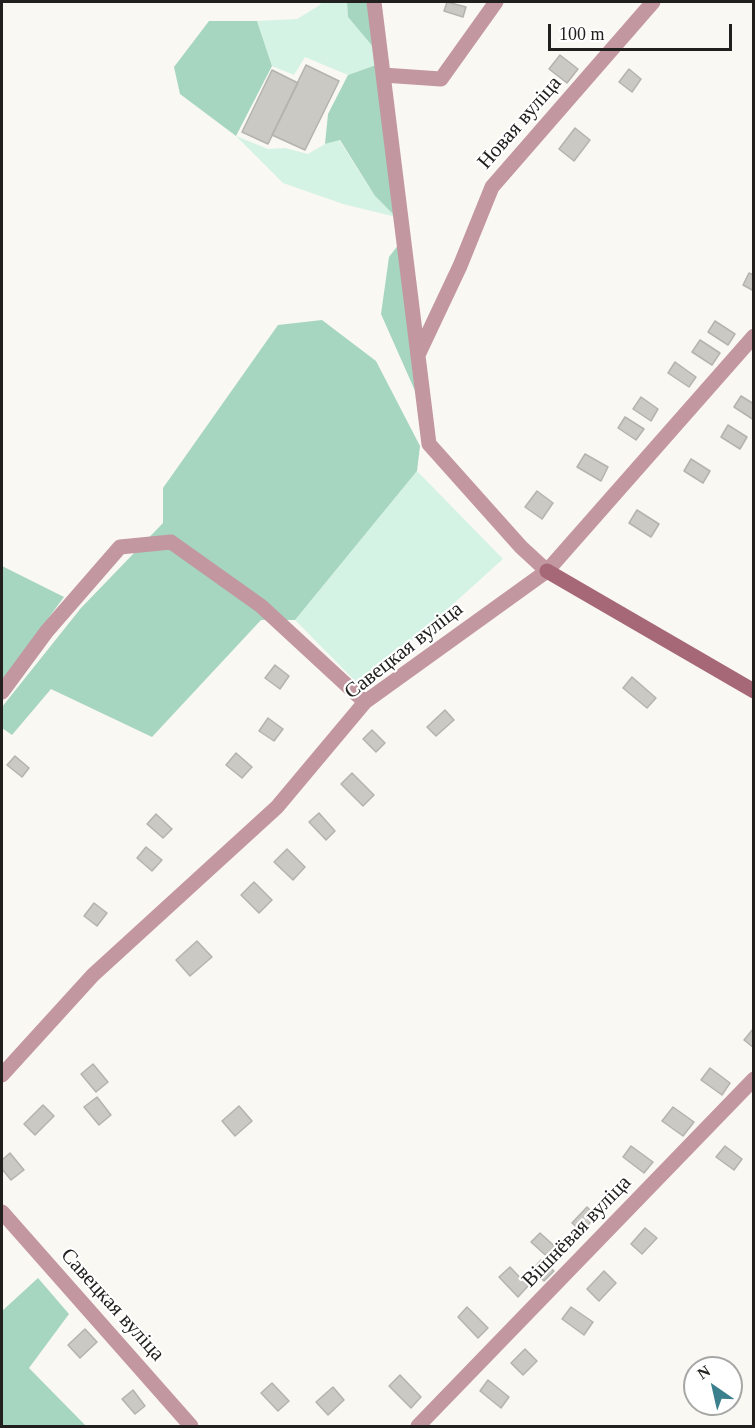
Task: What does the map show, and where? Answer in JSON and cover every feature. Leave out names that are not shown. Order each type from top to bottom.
[{"type":"street","points":[[374,2],[429,444],[521,547],[547,571],[753,691]]},
{"type":"street","points":[[383,75],[441,79],[496,2]]},
{"type":"street","name":"Новая вуліца","points":[[418,356],[460,266],[492,187],[652,2]]},
{"type":"street","name":"Савецкая вуліца","points":[[2,1075],[93,975],[278,807],[365,702],[547,571],[753,336]]},
{"type":"street","points":[[2,692],[47,631],[120,547],[171,542],[261,606],[365,702]]},
{"type":"street","name":"Вішнёвая вуліца","points":[[418,1426],[753,1079]]},
{"type":"street","name":"Савецкая вуліца","points":[[2,1212],[190,1426]]},
{"type":"street","name":"Вішнёвая вуліца","points":[[405,1426],[430,1414]]},
{"type":"green space","points":[[321,2],[347,2],[348,17],[374,48],[376,65],[348,75],[305,57],[294,75],[272,66],[257,21],[297,19],[320,5]]},
{"type":"green space","points":[[347,2],[367,2],[374,48],[348,17]]},
{"type":"green space","points":[[209,21],[257,21],[272,66],[236,136],[180,94],[174,67]]},
{"type":"green space","points":[[376,65],[396,217],[375,196],[340,140],[325,144],[328,114],[348,75]]},
{"type":"green space","points":[[236,136],[268,149],[285,148],[308,154],[325,144],[339,140],[375,196],[396,217],[343,204],[283,183]]},
{"type":"green space","points":[[399,244],[416,393],[381,314],[389,257]]},
{"type":"green space","points":[[322,320],[376,361],[420,446],[417,471],[295,620],[261,620],[152,737],[51,689],[12,735],[2,728],[2,707],[81,608],[163,523],[163,488],[278,325]]},
{"type":"green space","points":[[417,471],[503,559],[361,687],[295,620]]},
{"type":"green space","points":[[2,566],[64,597],[2,681]]},
{"type":"green space","points":[[38,1278],[69,1314],[29,1368],[86,1426],[2,1426],[2,1311]]},
{"type":"building","points":[[447,2],[466,7],[463,17],[444,11]]},
{"type":"building","points":[[560,55],[578,69],[567,83],[549,69]]},
{"type":"building","points":[[306,65],[339,81],[305,150],[272,135]]},
{"type":"building","points":[[629,69],[641,79],[632,92],[619,82]]},
{"type":"building","points":[[272,70],[298,83],[268,144],[242,132]]},
{"type":"building","points":[[575,128],[590,140],[574,161],[559,149]]},
{"type":"building","points":[[749,273],[754,275],[754,291],[743,285]]},
{"type":"building","points":[[715,321],[735,334],[728,345],[708,332]]},
{"type":"building","points":[[700,340],[720,353],[712,365],[692,352]]},
{"type":"building","points":[[675,362],[696,377],[689,387],[668,373]]},
{"type":"building","points":[[741,396],[754,404],[754,420],[734,407]]},
{"type":"building","points":[[641,397],[658,409],[651,421],[633,409]]},
{"type":"building","points":[[625,417],[644,429],[636,440],[618,428]]},
{"type":"building","points":[[728,425],[747,437],[740,449],[721,437]]},
{"type":"building","points":[[585,454],[608,467],[601,481],[577,467]]},
{"type":"building","points":[[691,459],[710,471],[703,483],[684,471]]},
{"type":"building","points":[[537,491],[553,503],[542,519],[525,507]]},
{"type":"building","points":[[637,510],[659,524],[651,537],[629,523]]},
{"type":"building","points":[[275,665],[289,676],[280,689],[265,678]]},
{"type":"building","points":[[632,677],[656,698],[647,708],[623,688]]},
{"type":"building","points":[[445,710],[454,720],[436,736],[427,727]]},
{"type":"building","points":[[268,718],[283,729],[274,741],[259,731]]},
{"type":"building","points":[[372,730],[385,743],[376,752],[363,739]]},
{"type":"building","points":[[236,753],[252,767],[242,778],[226,765]]},
{"type":"building","points":[[15,756],[29,768],[22,777],[7,765]]},
{"type":"building","points":[[352,773],[374,795],[363,806],[341,784]]},
{"type":"building","points":[[319,813],[335,831],[326,840],[309,822]]},
{"type":"building","points":[[156,814],[172,829],[163,838],[147,824]]},
{"type":"building","points":[[146,847],[162,860],[152,871],[137,858]]},
{"type":"building","points":[[287,849],[305,867],[293,880],[274,862]]},
{"type":"building","points":[[254,882],[272,900],[259,913],[241,895]]},
{"type":"building","points":[[94,903],[107,913],[97,926],[84,916]]},
{"type":"building","points":[[197,941],[212,957],[190,976],[176,960]]},
{"type":"building","points":[[754,1030],[754,1048],[744,1040]]},
{"type":"building","points":[[93,1064],[108,1082],[96,1092],[81,1074]]},
{"type":"building","points":[[710,1068],[730,1083],[722,1095],[701,1080]]},
{"type":"building","points":[[97,1097],[111,1115],[99,1125],[84,1107]]},
{"type":"building","points":[[43,1105],[54,1116],[35,1135],[24,1124]]},
{"type":"building","points":[[239,1106],[252,1121],[235,1136],[222,1121]]},
{"type":"building","points":[[673,1107],[694,1122],[683,1136],[662,1121]]},
{"type":"building","points":[[631,1146],[653,1162],[644,1173],[623,1157]]},
{"type":"building","points":[[725,1146],[742,1159],[734,1170],[716,1157]]},
{"type":"building","points":[[10,1153],[24,1170],[11,1180],[2,1169],[2,1160]]},
{"type":"building","points":[[587,1207],[596,1216],[582,1232],[572,1223]]},
{"type":"building","points":[[645,1228],[657,1238],[642,1254],[631,1244]]},
{"type":"building","points":[[540,1233],[561,1252],[552,1261],[531,1242]]},
{"type":"building","points":[[541,1260],[554,1271],[544,1281],[532,1270]]},
{"type":"building","points":[[510,1267],[528,1286],[518,1297],[499,1277]]},
{"type":"building","points":[[604,1271],[616,1283],[599,1301],[587,1289]]},
{"type":"building","points":[[467,1307],[488,1328],[478,1338],[458,1317]]},
{"type":"building","points":[[571,1307],[593,1322],[584,1335],[562,1319]]},
{"type":"building","points":[[85,1329],[97,1342],[80,1358],[68,1345]]},
{"type":"building","points":[[525,1349],[537,1361],[523,1375],[511,1363]]},
{"type":"building","points":[[400,1375],[421,1397],[411,1408],[389,1386]]},
{"type":"building","points":[[488,1380],[509,1397],[501,1408],[480,1391]]},
{"type":"building","points":[[272,1383],[289,1401],[278,1411],[261,1393]]},
{"type":"building","points":[[333,1387],[344,1400],[328,1415],[316,1402]]},
{"type":"building","points":[[133,1390],[145,1406],[135,1414],[122,1399]]}]
